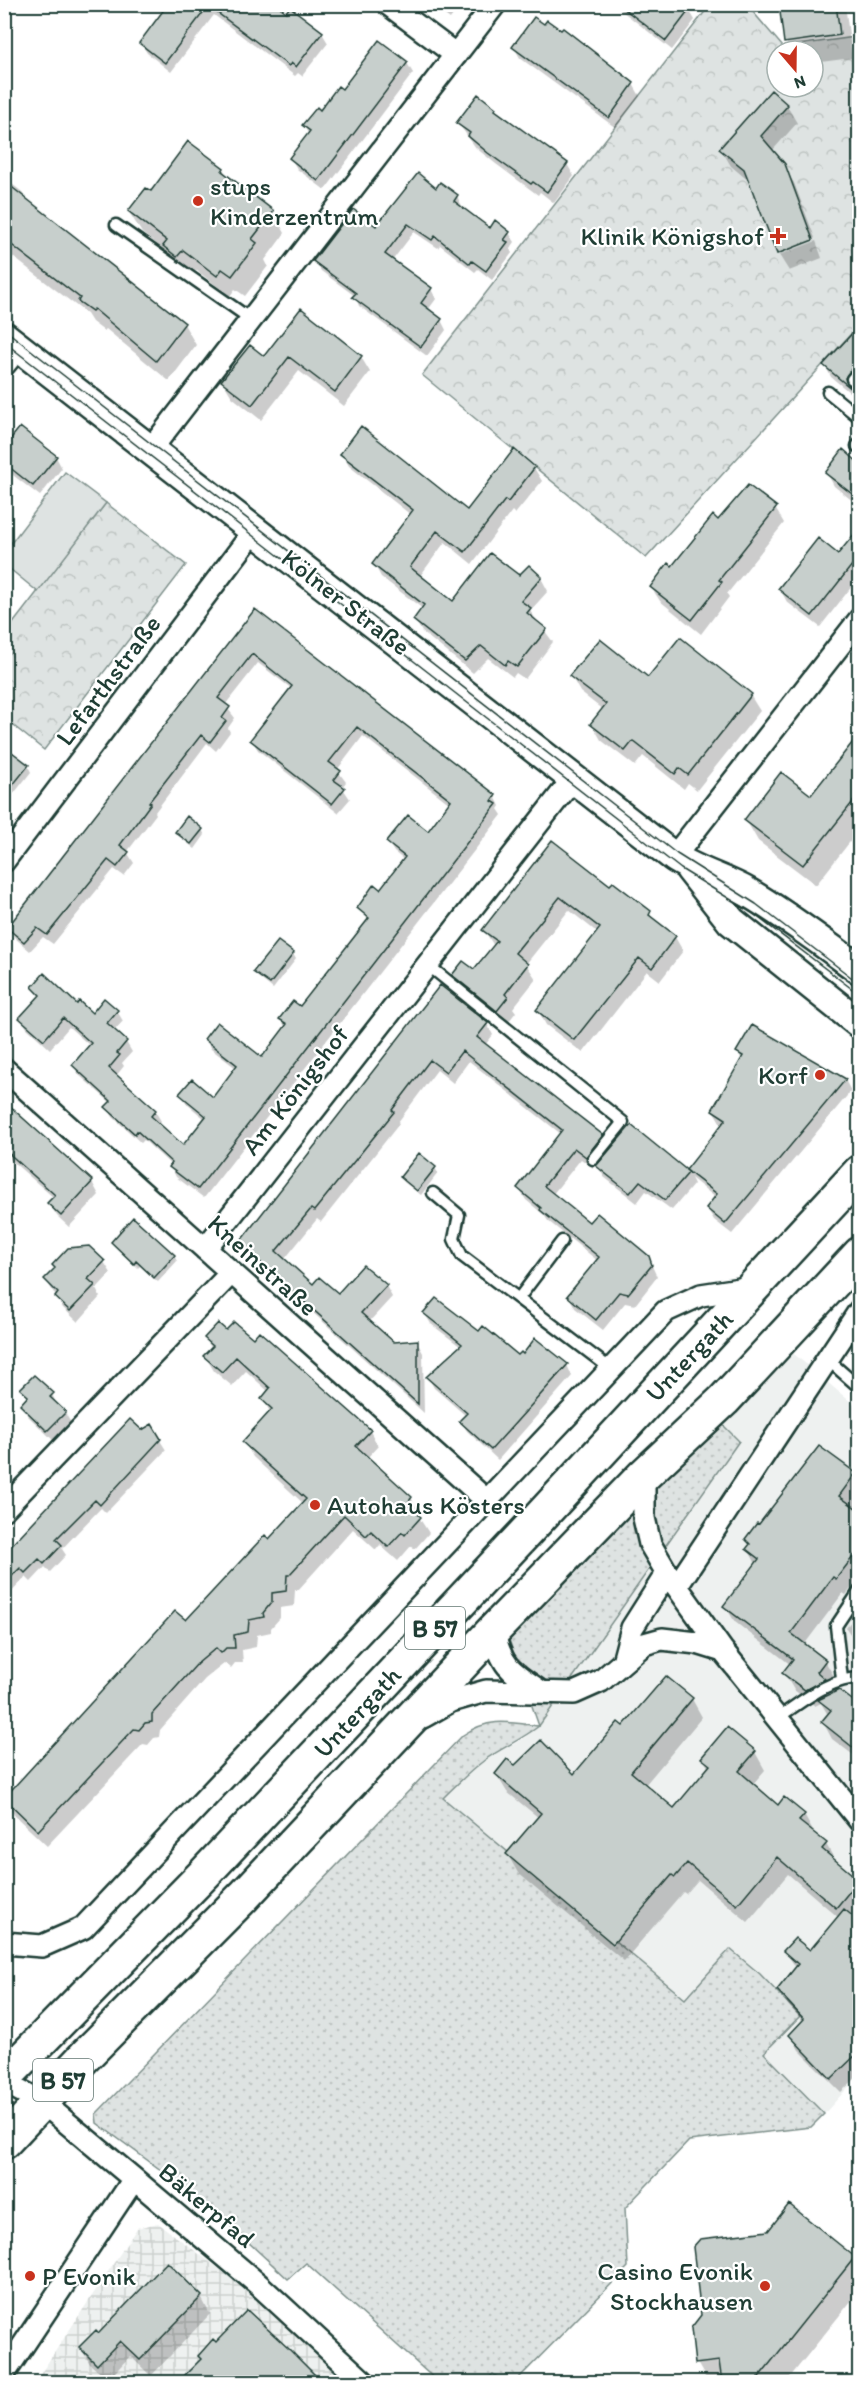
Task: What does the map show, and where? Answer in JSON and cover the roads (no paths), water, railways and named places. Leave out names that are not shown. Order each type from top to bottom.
[{"type":"main road","name":"Kölner Straße","points":[[9,349],[151,449],[682,862],[747,892],[797,924],[860,970]]},
{"type":"main road","name":"Kölner Straße","points":[[682,862],[731,921],[860,1024]]},
{"type":"main road","name":"Untergath","points":[[4,2080],[205,1873],[528,1530],[860,1172]]},
{"type":"main road","name":"Untergath","points":[[4,2142],[244,1896],[493,1631],[644,1475],[724,1400],[860,1254]]},
{"type":"main road","name":"B 57","points":[[493,1631],[492,1607],[500,1574],[528,1530]]},
{"type":"street","points":[[388,4],[456,55]]},
{"type":"street","points":[[151,449],[495,4]]},
{"type":"street","name":"Lefarthstraße","points":[[4,861],[255,530]]},
{"type":"street","points":[[682,862],[860,620]]},
{"type":"street","name":"Am Königshof","points":[[205,1249],[573,779]]},
{"type":"street","name":"Kneinstraße","points":[[4,1069],[486,1500]]},
{"type":"street","points":[[4,1509],[231,1273]]},
{"type":"street","name":"Untergath","points":[[4,1943],[42,1946],[83,1928],[666,1311],[701,1295],[753,1287]]},
{"type":"street","points":[[624,1662],[632,1628],[672,1579],[860,1310]]},
{"type":"street","points":[[644,1475],[644,1518],[650,1544],[723,1651],[860,1821]]},
{"type":"street","name":"Untergath","points":[[493,1631],[498,1648],[511,1672],[540,1691]]},
{"type":"street","name":"Untergath","points":[[397,1733],[451,1701],[486,1691],[574,1693],[601,1681],[644,1644],[662,1639],[698,1643],[723,1651]]},
{"type":"street","name":"Bäkerpfad","points":[[4,2080],[42,2102],[134,2178],[259,2285],[364,2382]]},
{"type":"street","points":[[4,2374],[134,2178]]},
{"type":"lane","points":[[116,225],[252,320]]},
{"type":"lane","points":[[828,392],[860,418]]},
{"type":"lane","points":[[860,443],[857,446],[860,448]]},
{"type":"lane","points":[[428,965],[622,1122],[593,1159]]},
{"type":"lane","points":[[433,1193],[459,1215],[454,1239],[462,1256],[611,1369]]},
{"type":"lane","points":[[519,1298],[562,1241]]},
{"type":"lane","points":[[827,1359],[860,1388]]},
{"type":"lane","points":[[842,1679],[836,1626],[860,1590]]},
{"type":"lane","points":[[777,1718],[842,1679],[860,1678]]},
{"type":"tram line","points":[[4,329],[677,854],[756,904],[860,984]]},
{"type":"tram line","points":[[4,342],[681,869],[751,912],[860,995]]},
{"type":"place","name":"stups Kinderzentrum","points":[[198,201]]},
{"type":"place","name":"Klinik Königshof","points":[[778,236]]},
{"type":"place","name":"Korf","points":[[820,1075]]},
{"type":"place","name":"Autohaus Kösters","points":[[315,1505]]},
{"type":"place","name":"P Evonik","points":[[30,2276]]},
{"type":"place","name":"Casino Evonik Stockhausen","points":[[765,2286]]}]
